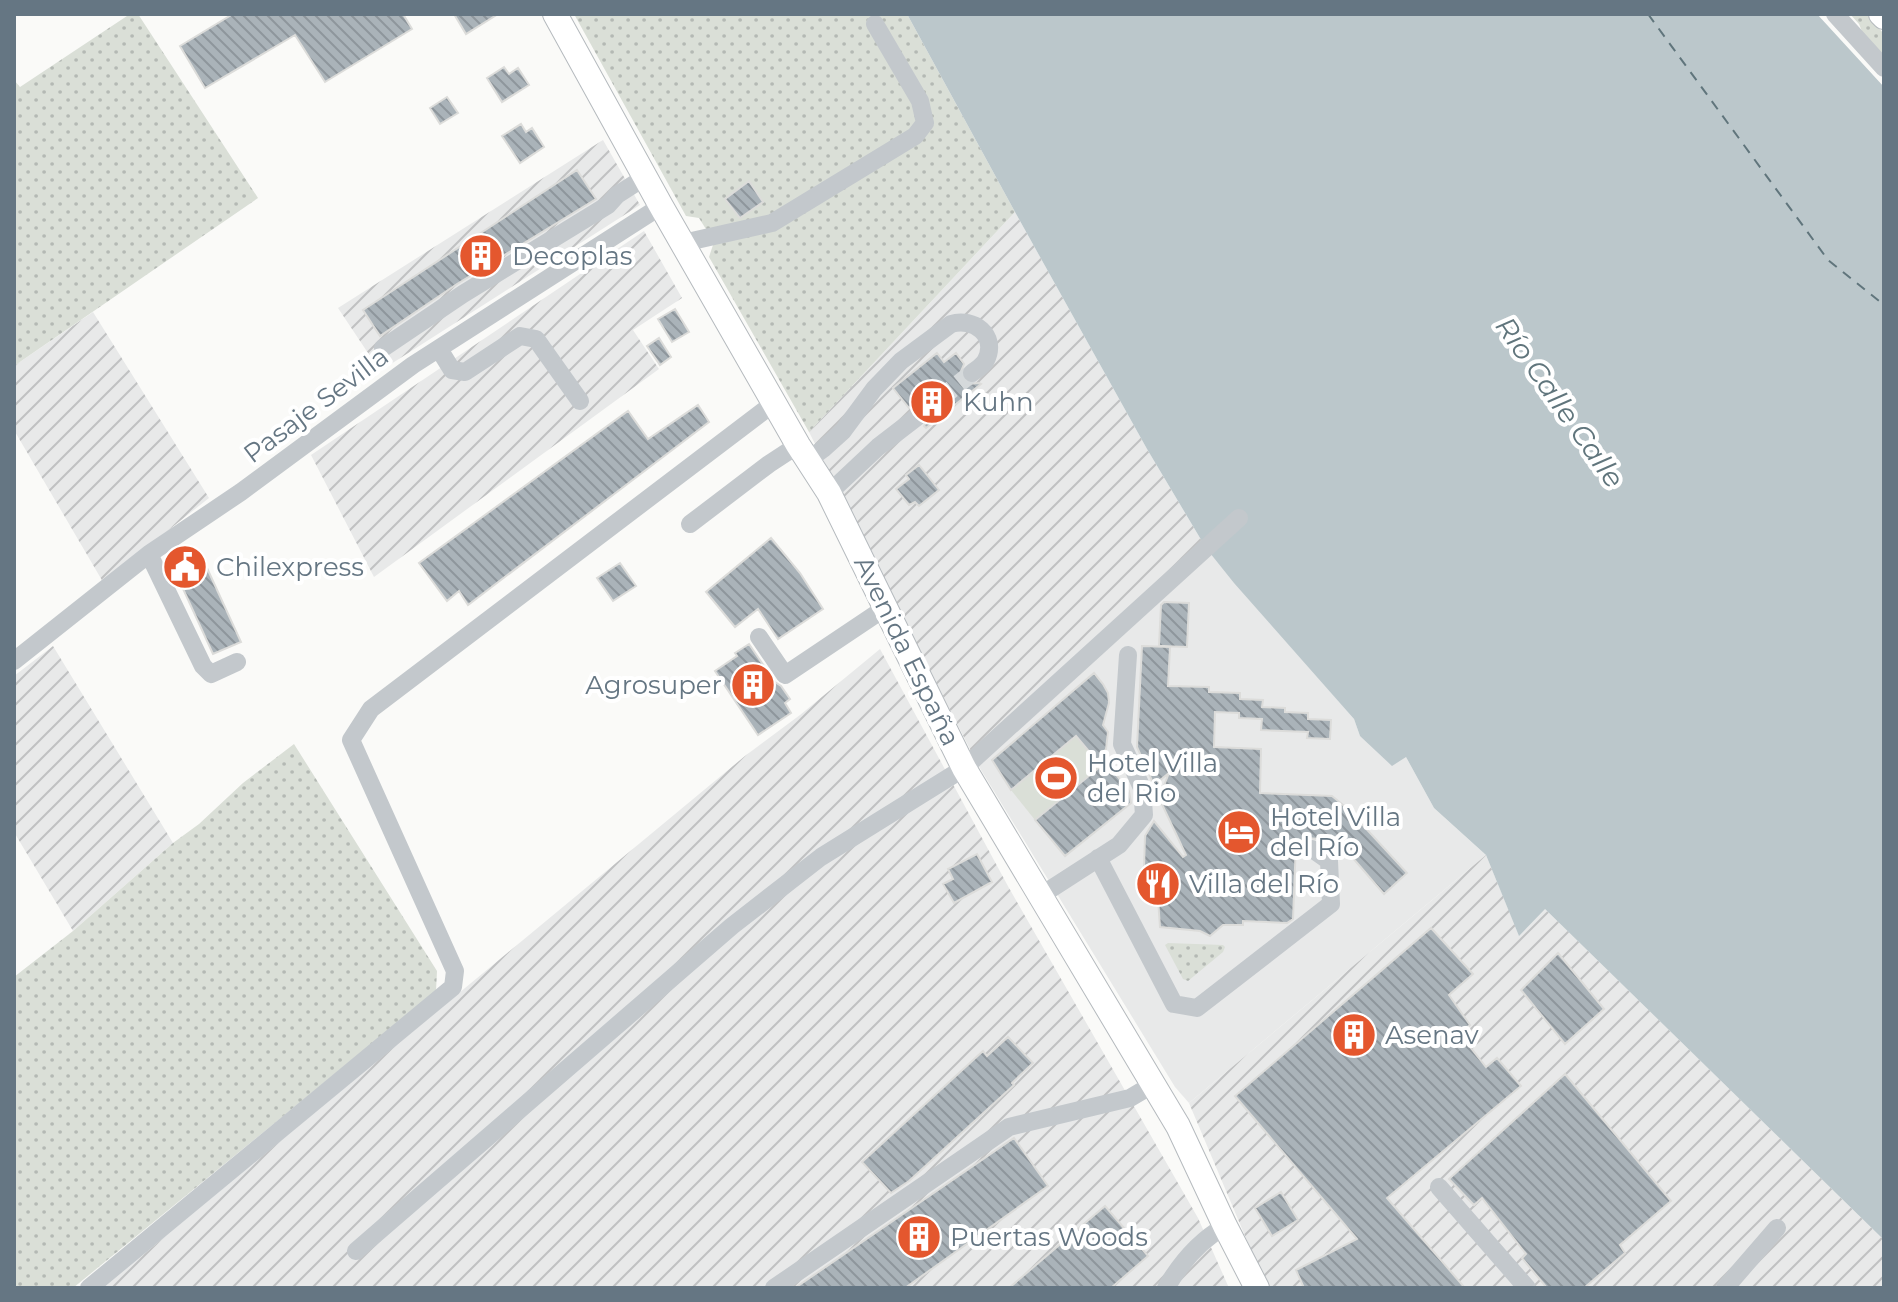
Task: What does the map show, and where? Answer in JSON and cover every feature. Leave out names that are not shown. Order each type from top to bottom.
[{"type":"main road","name":"Avenida España","points":[[555,14],[661,206],[829,493],[964,768],[1178,1126],[1257,1288]]},
{"type":"street","points":[[1835,14],[1884,68]]},
{"type":"street","points":[[683,243],[772,223],[915,136],[925,123],[920,101],[875,24]]},
{"type":"street","points":[[383,348],[463,294],[608,205],[617,195],[645,177]]},
{"type":"street","name":"Pasaje Sevilla","points":[[14,661],[149,554],[241,492],[401,374],[661,206]]},
{"type":"street","points":[[690,524],[769,464],[803,453],[843,431],[894,368],[951,324],[974,324],[986,335],[989,351],[982,365],[972,373]]},
{"type":"street","points":[[439,349],[452,370],[465,372],[520,336],[536,339],[580,401]]},
{"type":"street","points":[[89,1288],[453,987],[455,971],[351,740],[371,709],[774,403]]},
{"type":"street","points":[[829,493],[878,447],[917,417]]},
{"type":"street","points":[[356,1251],[732,926],[821,857],[964,768],[1239,518]]},
{"type":"street","points":[[149,554],[203,666],[211,674],[237,662]]},
{"type":"street","points":[[759,637],[785,675],[885,608]]},
{"type":"street","points":[[1040,896],[1119,845],[1144,815],[1142,788],[1122,744],[1128,655]]},
{"type":"street","points":[[1098,858],[1174,1004],[1197,1008],[1331,904],[1329,861],[1312,849]]},
{"type":"street","points":[[774,1288],[1009,1127],[1130,1098],[1152,1085]]},
{"type":"street","points":[[1439,1187],[1527,1288]]},
{"type":"street","points":[[1166,1288],[1191,1252],[1225,1226]]},
{"type":"street","points":[[1725,1288],[1777,1228]]},
{"type":"shaded area","points":[[130,14],[138,14],[258,198],[14,366],[14,80],[20,87]]},
{"type":"shaded area","points":[[574,14],[907,14],[1015,212],[809,432],[709,257],[714,242],[699,218],[686,216]]},
{"type":"shaded area","points":[[1850,14],[1866,14],[1884,34],[1884,60],[1866,41],[1859,24]]},
{"type":"shaded area","points":[[603,140],[640,205],[380,371],[338,308]]},
{"type":"shaded area","points":[[1015,212],[1206,548],[978,765],[809,432]]},
{"type":"shaded area","points":[[644,231],[682,298],[633,330],[659,369],[374,577],[311,455]]},
{"type":"shaded area","points":[[93,312],[209,498],[103,582],[14,430],[14,366]]},
{"type":"shaded area","name":"Hotel Villa del Río","points":[[1211,554],[1354,719],[1360,736],[1406,757],[1434,808],[1486,855],[1189,1103],[1175,1087],[978,765]]},
{"type":"shaded area","points":[[53,646],[173,843],[73,931],[14,832],[14,676]]},
{"type":"shaded area","points":[[880,649],[1009,888],[1198,1218],[1229,1288],[103,1288],[745,756]]},
{"type":"shaded area","name":"Hotel Villa del Rio","points":[[1076,736],[1101,766],[1035,820],[1011,790]]},
{"type":"shaded area","points":[[294,744],[437,971],[436,991],[73,1288],[14,1288],[14,977],[73,931],[243,783]]},
{"type":"shaded area","name":"Asenav","points":[[1486,855],[1519,935],[1544,908],[1884,1240],[1884,1288],[1267,1288],[1189,1103]]},
{"type":"shaded area","points":[[1165,945],[1225,947],[1188,981],[1183,979]]},
{"type":"water","name":"Río Calle Calle","points":[[907,14],[1817,14],[1884,87],[1884,1240],[1545,909],[1519,936],[1486,855],[1434,808],[1406,757],[1392,766],[1360,736],[1354,719],[1206,548],[1147,449]]},
{"type":"building","points":[[233,14],[403,14],[412,29],[325,82],[295,35],[205,88],[180,46]]},
{"type":"building","points":[[454,14],[498,14],[466,34]]},
{"type":"building","points":[[504,67],[509,74],[518,68],[529,85],[502,102],[487,78]]},
{"type":"building","points":[[447,97],[458,113],[440,124],[430,108]]},
{"type":"building","points":[[521,124],[526,132],[532,128],[544,147],[520,163],[502,136]]},
{"type":"building","name":"Decoplas","points":[[577,170],[596,199],[457,284],[380,336],[363,310]]},
{"type":"building","points":[[749,181],[763,202],[740,218],[725,199]]},
{"type":"building","points":[[675,309],[689,332],[672,342],[658,319]]},
{"type":"building","points":[[659,338],[671,357],[660,365],[647,346]]},
{"type":"building","name":"Kuhn","points":[[937,353],[944,362],[956,353],[964,364],[960,374],[963,381],[981,384],[926,428],[924,426],[929,416],[926,409],[916,405],[909,408],[893,388]]},
{"type":"building","points":[[698,405],[709,422],[468,605],[459,591],[447,601],[419,563],[628,411],[648,439]]},
{"type":"building","points":[[919,465],[939,490],[919,506],[915,502],[909,505],[896,489],[909,479],[906,475]]},
{"type":"building","points":[[771,538],[800,573],[823,609],[778,639],[758,609],[735,627],[706,592]]},
{"type":"building","points":[[201,555],[241,642],[213,654],[173,567]]},
{"type":"building","points":[[620,563],[636,586],[613,601],[597,578]]},
{"type":"building","points":[[1164,602],[1189,603],[1187,647],[1159,646],[1161,605]]},
{"type":"building","name":"Agrosuper","points":[[749,644],[790,699],[785,703],[791,713],[758,735],[715,671]]},
{"type":"building","points":[[1142,646],[1170,647],[1168,686],[1209,687],[1209,692],[1240,693],[1240,699],[1263,700],[1262,707],[1308,713],[1308,719],[1331,720],[1330,739],[1307,738],[1308,732],[1261,730],[1262,719],[1239,718],[1239,713],[1215,712],[1214,747],[1261,749],[1260,793],[1332,796],[1407,873],[1384,894],[1339,842],[1332,849],[1318,839],[1308,838],[1302,843],[1296,842],[1293,919],[1287,923],[1243,921],[1243,925],[1223,925],[1210,936],[1200,931],[1160,927],[1158,899],[1152,892],[1144,868],[1145,836],[1154,821],[1183,857],[1186,855],[1159,798],[1169,773],[1154,785],[1137,747]]},
{"type":"building","points":[[1094,673],[1108,693],[1109,703],[1103,725],[1108,732],[1106,749],[1097,761],[1076,736],[1011,790],[992,760]]},
{"type":"building","points":[[1106,762],[1129,791],[1131,803],[1065,856],[1035,820]]},
{"type":"building","points":[[977,854],[992,882],[954,903],[943,884],[953,879],[948,869]]},
{"type":"building","points":[[1431,928],[1473,974],[1449,995],[1470,1025],[1460,1034],[1486,1067],[1497,1058],[1521,1086],[1387,1198],[1465,1288],[1304,1288],[1296,1270],[1357,1239],[1235,1096]]},
{"type":"building","points":[[1558,953],[1604,1009],[1565,1044],[1521,990]]},
{"type":"building","points":[[1008,1037],[1033,1063],[1012,1083],[1014,1085],[909,1181],[891,1193],[862,1162],[983,1051],[987,1056]]},
{"type":"building","points":[[1565,1074],[1671,1201],[1620,1245],[1625,1253],[1584,1288],[1547,1288],[1522,1258],[1526,1254],[1482,1198],[1474,1205],[1449,1179]]},
{"type":"building","name":"Puertas Woods","points":[[1014,1138],[1048,1186],[905,1288],[795,1288]]},
{"type":"building","points":[[1281,1192],[1298,1220],[1272,1236],[1255,1208]]},
{"type":"building","points":[[1105,1206],[1148,1256],[1111,1288],[1009,1288]]},
{"type":"ferry route","points":[[1648,14],[1828,260],[1884,305]]},
{"type":"tunnel","points":[[917,417],[972,373]]},
{"type":"place","name":"Decoplas","points":[[481,256]]},
{"type":"place","name":"Kuhn","points":[[932,402]]},
{"type":"place","name":"Chilexpress","points":[[185,567]]},
{"type":"place","name":"Agrosuper","points":[[753,685]]},
{"type":"place","name":"Hotel Villa del Rio","points":[[1056,778]]},
{"type":"place","name":"Hotel Villa del Río","points":[[1239,832]]},
{"type":"place","name":"Villa del Río","points":[[1158,884]]},
{"type":"place","name":"Asenav","points":[[1354,1035]]},
{"type":"place","name":"Puertas Woods","points":[[919,1237]]}]
